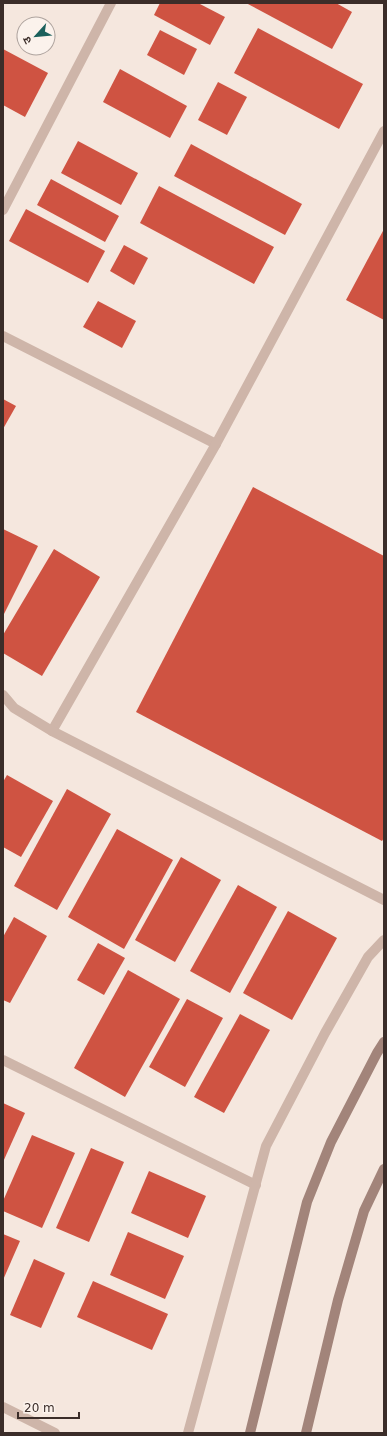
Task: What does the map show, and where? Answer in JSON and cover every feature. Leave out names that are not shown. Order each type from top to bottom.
[{"type":"main road","points":[[250,1433],[308,1202],[331,1142],[377,1052],[384,1042]]},
{"type":"main road","points":[[306,1433],[338,1300],[364,1211],[384,1169]]},
{"type":"street","points":[[3,210],[111,3]]},
{"type":"street","points":[[52,731],[216,444],[384,131]]},
{"type":"street","points":[[3,336],[216,444]]},
{"type":"street","points":[[3,695],[14,708],[52,731],[384,900]]},
{"type":"street","points":[[3,708],[14,708]]},
{"type":"street","points":[[188,1433],[266,1146],[297,1084],[368,957],[384,940]]},
{"type":"street","points":[[3,1060],[256,1184]]},
{"type":"street","points":[[3,1407],[55,1433]]},
{"type":"building","points":[[160,3],[198,3],[225,17],[210,45],[154,15]]},
{"type":"building","points":[[246,3],[336,3],[352,12],[332,49]]},
{"type":"building","points":[[258,28],[363,84],[339,129],[234,73]]},
{"type":"building","points":[[160,30],[197,49],[184,75],[147,55]]},
{"type":"building","points":[[3,49],[48,73],[25,117],[3,105]]},
{"type":"building","points":[[120,69],[187,106],[170,138],[103,102]]},
{"type":"building","points":[[218,82],[247,97],[227,135],[198,120]]},
{"type":"building","points":[[78,141],[138,173],[121,205],[61,173]]},
{"type":"building","points":[[191,144],[302,204],[285,235],[174,176]]},
{"type":"building","points":[[51,179],[119,216],[105,242],[37,205]]},
{"type":"building","points":[[159,186],[274,247],[254,284],[140,223]]},
{"type":"building","points":[[26,209],[105,251],[88,283],[9,241]]},
{"type":"building","points":[[384,229],[384,320],[346,300]]},
{"type":"building","points":[[124,245],[148,258],[134,285],[110,271]]},
{"type":"building","points":[[98,301],[136,321],[122,348],[83,327]]},
{"type":"building","points":[[3,399],[16,406],[3,429]]},
{"type":"building","points":[[253,487],[384,556],[384,838],[382,841],[136,712]]},
{"type":"building","points":[[3,529],[38,546],[3,616]]},
{"type":"building","points":[[54,549],[100,577],[42,676],[3,653],[3,635]]},
{"type":"building","points":[[7,775],[53,801],[21,857],[3,847],[3,782]]},
{"type":"building","points":[[67,789],[111,814],[57,910],[14,886]]},
{"type":"building","points":[[117,829],[173,860],[124,949],[68,917]]},
{"type":"building","points":[[181,857],[221,880],[175,962],[135,940]]},
{"type":"building","points":[[238,885],[277,907],[230,993],[190,971]]},
{"type":"building","points":[[288,911],[337,938],[292,1020],[243,993]]},
{"type":"building","points":[[14,917],[47,936],[10,1003],[3,1000],[3,937]]},
{"type":"building","points":[[98,943],[125,958],[104,995],[77,980]]},
{"type":"building","points":[[128,970],[180,999],[125,1097],[74,1068]]},
{"type":"building","points":[[187,999],[223,1018],[185,1087],[149,1067]]},
{"type":"building","points":[[240,1014],[270,1030],[224,1113],[194,1097]]},
{"type":"building","points":[[3,1103],[25,1113],[3,1162]]},
{"type":"building","points":[[32,1135],[75,1153],[42,1228],[3,1211],[3,1201]]},
{"type":"building","points":[[91,1148],[124,1162],[89,1242],[56,1228]]},
{"type":"building","points":[[149,1171],[206,1196],[188,1238],[131,1213]]},
{"type":"building","points":[[128,1232],[184,1256],[165,1299],[110,1275]]},
{"type":"building","points":[[3,1234],[20,1241],[3,1280]]},
{"type":"building","points":[[34,1259],[65,1273],[41,1328],[10,1315]]},
{"type":"building","points":[[93,1281],[168,1314],[152,1350],[77,1317]]}]
